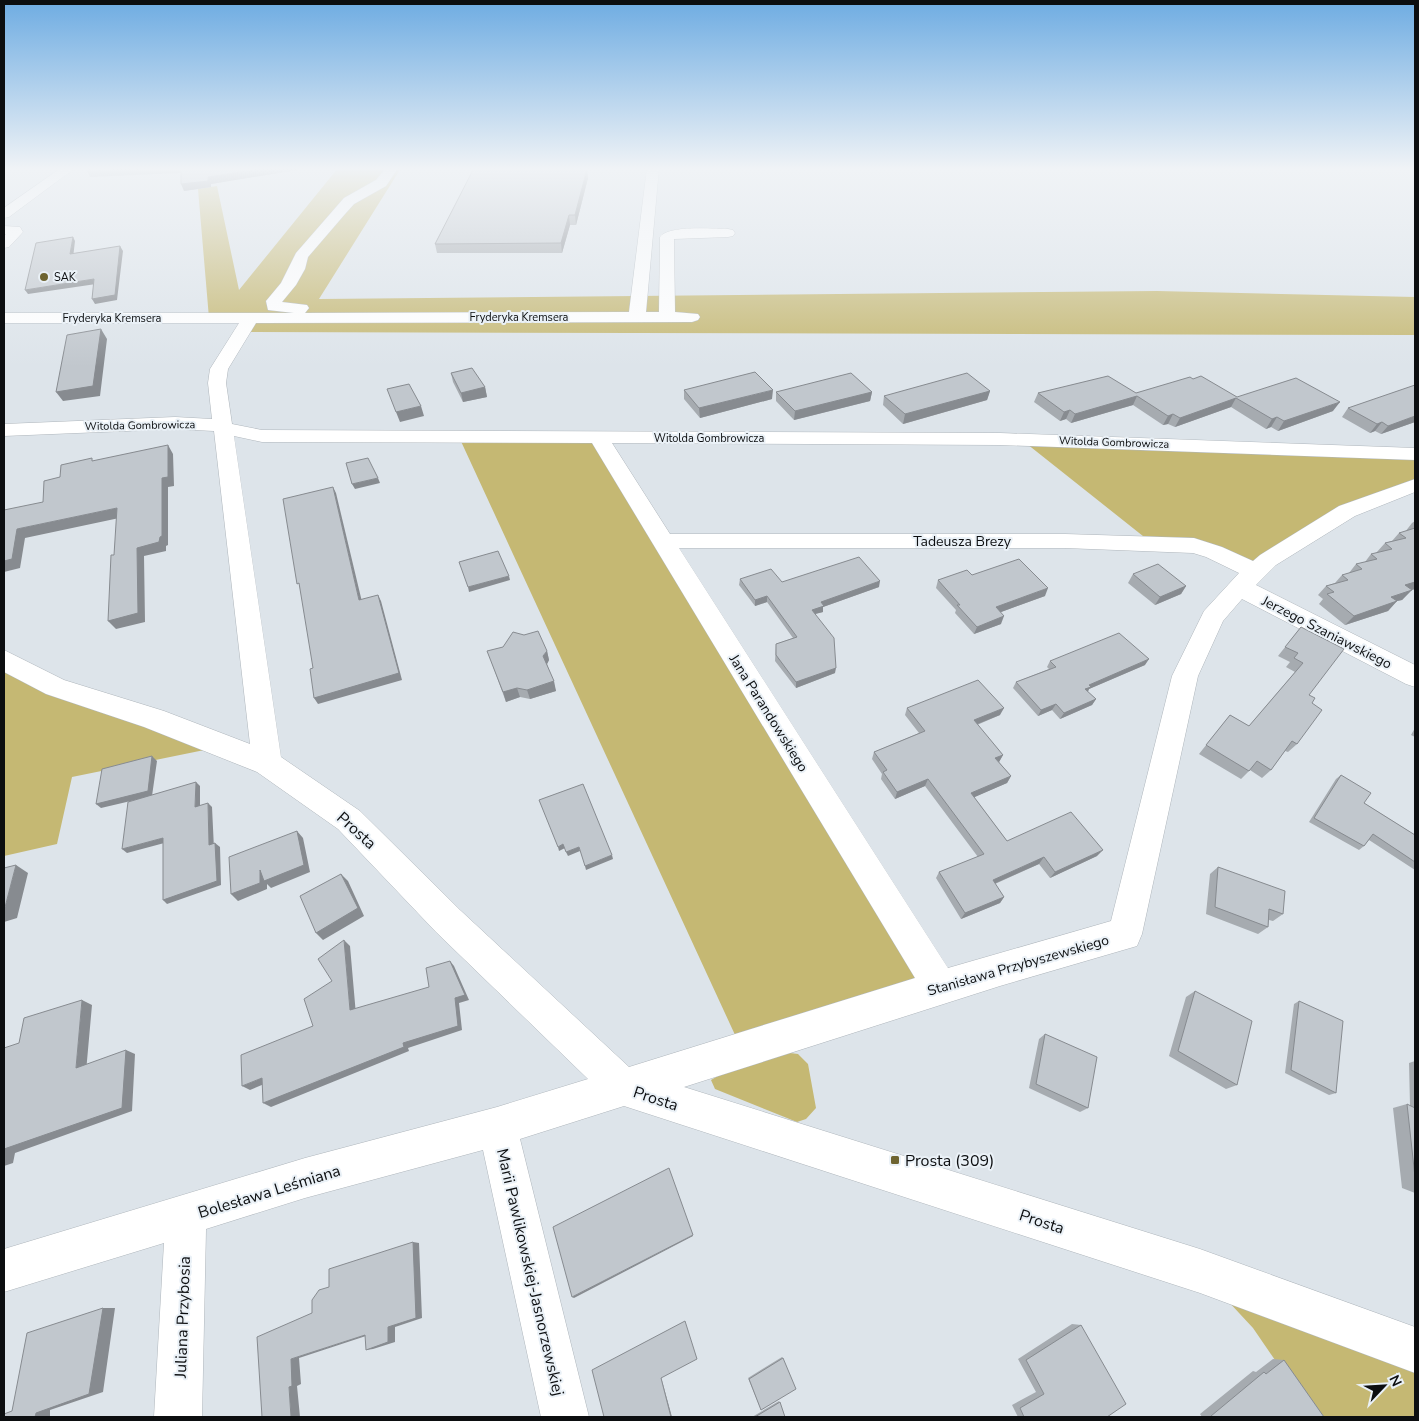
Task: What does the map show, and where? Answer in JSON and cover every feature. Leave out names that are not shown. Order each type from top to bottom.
[{"type":"street","points":[[4,244],[14,234]]},
{"type":"street","points":[[294,317],[300,308],[274,307],[274,301],[288,285],[297,269],[301,256],[320,234]]},
{"type":"street","points":[[638,317],[646,234]]},
{"type":"street","points":[[666,317],[667,237],[671,234]]},
{"type":"street","name":"Fryderyka Kremsera","points":[[4,318],[692,317]]},
{"type":"street","points":[[251,318],[219,369],[217,383],[267,763]]},
{"type":"street","name":"Witolda Gombrowicza","points":[[4,430],[175,422],[222,427],[262,436],[1008,439],[1414,455]]},
{"type":"street","name":"Jana Parandowskiego","points":[[598,438],[941,988]]},
{"type":"street","name":"Stanisława Przybyszewskiego","points":[[516,1121],[941,988],[1125,934],[1185,676],[1214,617],[1268,560],[1347,511],[1415,485]]},
{"type":"street","name":"Tadeusza Brezy","points":[[662,541],[1065,541],[1194,546],[1214,552],[1248,580]]},
{"type":"street","name":"Jerzego Szaniawskiego","points":[[1248,580],[1415,677]]},
{"type":"street","name":"Prosta","points":[[4,660],[55,687],[154,719],[267,763],[349,820],[448,921],[623,1087],[1200,1271],[1415,1350]]},
{"type":"street","name":"Bolesława Leśmiana","points":[[4,1271],[305,1178],[516,1121]]},
{"type":"street","name":"Marii Pawlikowskiej-Jasnorzewskiej","points":[[516,1121],[565,1417]]},
{"type":"street","name":"Juliana Przybosia","points":[[178,1417],[186,1216]]},
{"type":"shaded area","points":[[202,234],[227,234],[239,290],[284,234],[359,234],[319,299],[1157,291],[1415,297],[1415,335],[242,332],[250,318],[209,318]]},
{"type":"shaded area","points":[[459,437],[598,437],[941,988],[742,1050]]},
{"type":"shaded area","points":[[1022,440],[1412,454],[1415,458],[1415,485],[1347,511],[1256,572],[1214,552],[1153,544]]},
{"type":"shaded area","points":[[4,660],[19,669],[224,746],[72,777],[57,844],[4,856]]},
{"type":"shaded area","points":[[782,1052],[798,1054],[808,1064],[816,1108],[806,1119],[797,1122],[715,1089],[711,1080],[723,1073]]},
{"type":"shaded area","points":[[1200,1271],[1415,1350],[1415,1417],[1314,1417],[1253,1328]]},
{"type":"building","points":[[440,234],[563,234],[561,243],[435,244]]},
{"type":"building","points":[[73,237],[70,254],[120,246],[115,295],[92,299],[94,279],[25,290],[36,243]]},
{"type":"building","points":[[101,329],[93,386],[56,392],[67,335]]},
{"type":"building","points":[[472,368],[485,387],[461,393],[451,373]]},
{"type":"building","points":[[755,372],[773,390],[699,408],[684,390]]},
{"type":"building","points":[[851,373],[872,392],[795,411],[776,392]]},
{"type":"building","points":[[967,373],[990,391],[905,414],[884,396]]},
{"type":"building","points":[[1108,376],[1136,393],[1190,377],[1193,379],[1201,376],[1237,397],[1296,378],[1340,402],[1284,421],[1277,417],[1272,419],[1236,398],[1180,418],[1173,414],[1168,416],[1137,396],[1075,414],[1070,410],[1064,412],[1038,393]]},
{"type":"building","points":[[409,384],[421,406],[396,412],[387,389]]},
{"type":"building","points":[[1415,385],[1415,416],[1388,426],[1382,422],[1377,424],[1348,408]]},
{"type":"building","points":[[168,445],[168,477],[162,478],[162,536],[159,542],[137,548],[138,613],[108,621],[111,555],[114,555],[117,508],[17,529],[12,559],[4,561],[4,510],[43,502],[44,481],[60,477],[61,465],[92,458],[92,461]]},
{"type":"building","points":[[368,458],[378,478],[352,484],[346,463]]},
{"type":"building","points":[[333,487],[359,600],[378,595],[399,673],[314,698],[310,669],[313,668],[283,499]]},
{"type":"building","points":[[1415,528],[1415,582],[1405,585],[1412,590],[1391,597],[1397,601],[1354,616],[1327,594],[1334,592],[1326,586],[1348,580],[1342,575],[1362,569],[1356,564],[1377,559],[1371,554],[1392,549],[1385,543],[1406,538],[1399,533]]},
{"type":"building","points":[[498,551],[509,576],[468,587],[459,562]]},
{"type":"building","points":[[859,557],[880,581],[821,602],[824,606],[812,610],[834,638],[836,668],[796,682],[776,655],[776,644],[797,637],[767,596],[755,600],[740,579],[771,569],[782,582]]},
{"type":"building","points":[[1019,559],[1048,588],[996,607],[1004,616],[977,627],[938,580],[967,570],[972,575]]},
{"type":"building","points":[[1158,564],[1186,586],[1160,597],[1133,574]]},
{"type":"building","points":[[1301,627],[1344,649],[1309,695],[1315,698],[1312,703],[1322,710],[1297,744],[1292,741],[1271,770],[1257,761],[1249,771],[1206,745],[1230,715],[1249,726],[1303,663],[1294,658],[1298,653],[1285,647]]},
{"type":"building","points":[[538,631],[547,651],[543,656],[554,681],[527,690],[517,688],[503,692],[487,651],[503,647],[513,632],[524,635]]},
{"type":"building","points":[[1119,633],[1149,659],[1089,685],[1091,687],[1085,689],[1096,699],[1064,713],[1056,704],[1041,710],[1016,682],[1056,667],[1050,661]]},
{"type":"building","points":[[978,680],[1004,708],[974,720],[1003,755],[995,758],[1011,776],[971,793],[1007,841],[1071,812],[1103,850],[1055,872],[1044,857],[993,880],[1004,897],[965,913],[939,872],[984,854],[928,779],[897,792],[883,772],[887,770],[874,752],[925,731],[907,708]]},
{"type":"building","points":[[152,756],[148,791],[96,804],[102,769]]},
{"type":"building","points":[[1341,775],[1371,793],[1364,803],[1415,835],[1415,862],[1373,834],[1364,846],[1314,818]]},
{"type":"building","points":[[196,782],[195,807],[208,803],[209,845],[215,843],[217,881],[163,900],[163,838],[122,849],[128,802]]},
{"type":"building","points":[[583,784],[612,855],[585,866],[579,847],[566,852],[563,844],[558,847],[539,800]]},
{"type":"building","points":[[297,831],[304,865],[264,881],[260,870],[260,883],[231,894],[229,857]]},
{"type":"building","points":[[16,865],[4,911],[4,868]]},
{"type":"building","points":[[1218,867],[1285,891],[1283,914],[1269,909],[1268,927],[1215,907]]},
{"type":"building","points":[[341,874],[358,908],[316,933],[300,896]]},
{"type":"building","points":[[344,940],[350,1010],[429,987],[426,968],[450,961],[465,995],[455,998],[458,1026],[403,1043],[404,1047],[263,1103],[262,1078],[242,1086],[241,1055],[313,1026],[304,999],[332,981],[318,959]]},
{"type":"building","points":[[1195,991],[1252,1021],[1237,1085],[1178,1051]]},
{"type":"building","points":[[82,1000],[76,1068],[126,1050],[122,1108],[4,1149],[4,1048],[19,1043],[24,1018]]},
{"type":"building","points":[[1299,1001],[1343,1021],[1336,1093],[1291,1070]]},
{"type":"building","points":[[1045,1034],[1097,1057],[1088,1108],[1036,1084]]},
{"type":"building","points":[[1407,1104],[1415,1108],[1415,1177]]},
{"type":"building","points":[[669,1168],[693,1235],[572,1297],[553,1227]]},
{"type":"building","points":[[413,1242],[416,1318],[388,1327],[388,1342],[366,1350],[365,1335],[291,1359],[292,1386],[289,1387],[291,1417],[262,1417],[257,1337],[312,1313],[312,1300],[319,1290],[329,1287],[329,1269]]},
{"type":"building","points":[[103,1308],[89,1394],[36,1413],[35,1417],[4,1417],[4,1414],[12,1411],[27,1333]]},
{"type":"building","points":[[685,1321],[697,1359],[661,1378],[671,1417],[604,1417],[592,1370]]},
{"type":"building","points":[[1081,1325],[1126,1404],[1107,1417],[1024,1417],[1020,1408],[1044,1394],[1026,1360]]},
{"type":"building","points":[[783,1358],[796,1389],[761,1410],[749,1379]]},
{"type":"building","points":[[1284,1360],[1324,1417],[1211,1417],[1264,1372],[1266,1374]]},
{"type":"building","points":[[780,1402],[785,1417],[755,1417]]},
{"type":"place","name":"SAK","points":[[44,277]]},
{"type":"place","name":"Prosta (309)","points":[[895,1160]]}]
